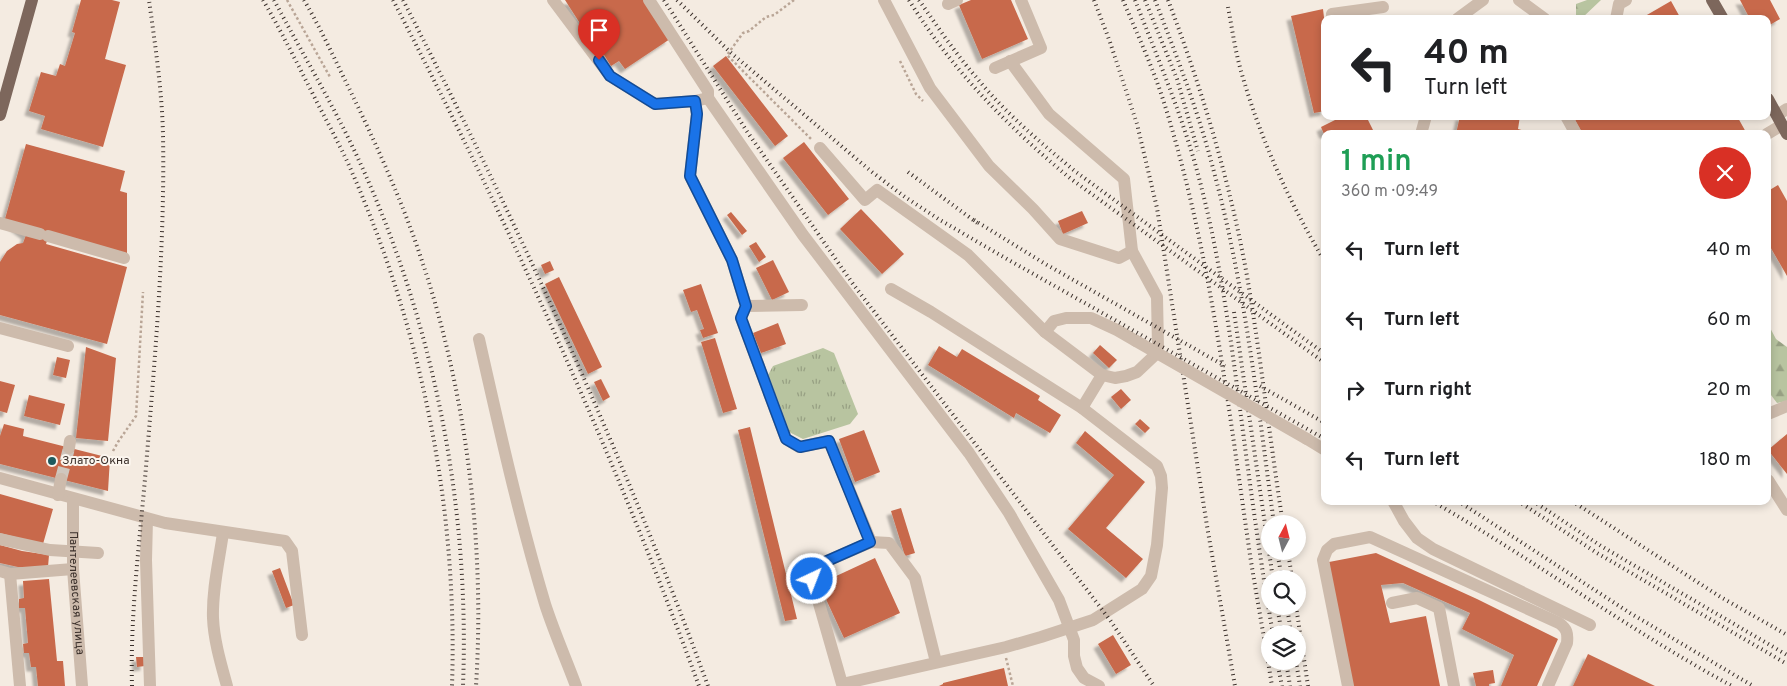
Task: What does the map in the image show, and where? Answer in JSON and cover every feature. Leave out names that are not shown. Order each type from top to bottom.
[{"type":"main road","points":[[0,115],[32,0]]},
{"type":"main road","points":[[1712,0],[1721,15]]},
{"type":"main road","points":[[1771,103],[1783,121]]},
{"type":"street","points":[[553,0],[610,76],[655,104],[695,101],[708,98]]},
{"type":"street","points":[[649,0],[708,91],[708,98],[804,235],[969,453],[1009,513],[1059,600],[1074,640],[1074,656],[1077,668],[1084,678],[1099,686]]},
{"type":"street","points":[[884,0],[930,88],[989,166],[1033,209],[1060,239],[1119,258],[1132,251]]},
{"type":"street","points":[[996,68],[1041,48],[1021,0]]},
{"type":"street","points":[[1463,15],[1484,0]]},
{"type":"street","points":[[1519,0],[1540,15]]},
{"type":"street","points":[[1617,15],[1619,4],[1626,0]]},
{"type":"street","points":[[1332,15],[1382,9]]},
{"type":"street","points":[[820,148],[865,200],[877,190],[968,255],[1045,332],[1102,376],[1115,378],[1137,372],[1154,355],[1158,347],[1157,297],[1132,251],[1124,179],[1049,114],[1010,61]]},
{"type":"street","points":[[695,101],[697,114],[690,176],[732,260],[746,306],[741,318],[786,439],[800,447],[829,441],[870,542]]},
{"type":"street","points":[[1771,131],[1783,121]]},
{"type":"street","points":[[0,223],[124,258]]},
{"type":"street","points":[[892,290],[931,312],[1082,408],[1157,466],[1161,476],[1162,488],[1157,544],[1151,576],[1142,589],[1093,620],[1003,648],[842,684],[812,579],[827,561],[870,542],[888,543],[915,578],[936,662]]},
{"type":"street","points":[[746,306],[802,305]]},
{"type":"street","points":[[1045,332],[1054,321],[1066,318],[1091,318],[1117,330],[1321,448]]},
{"type":"street","points":[[0,328],[68,346]]},
{"type":"street","points":[[479,339],[517,504],[533,562],[546,607],[576,686]]},
{"type":"street","points":[[1082,408],[1102,376]]},
{"type":"street","points":[[1771,413],[1787,406]]},
{"type":"street","points":[[0,478],[148,519],[223,533],[285,541],[292,551],[302,635]]},
{"type":"street","points":[[58,495],[62,479]]},
{"type":"street","points":[[1771,485],[1787,510]]},
{"type":"street","name":"Пантелеевская улица","points":[[73,499],[73,569],[82,686]]},
{"type":"street","points":[[1395,505],[1417,538],[1433,549],[1590,626]]},
{"type":"street","points":[[148,519],[146,560],[150,686]]},
{"type":"street","points":[[223,533],[213,598],[213,619],[217,646],[227,686]]},
{"type":"street","points":[[1348,686],[1323,560],[1327,550],[1334,544],[1370,537],[1559,623],[1566,629],[1568,635],[1567,643],[1548,686]]},
{"type":"street","points":[[0,539],[50,550],[98,553]]},
{"type":"street","points":[[20,686],[5,572],[73,569]]},
{"type":"street","points":[[1392,604],[1417,598],[1439,608],[1454,686]]},
{"type":"path","points":[[287,0],[330,77]]},
{"type":"path","points":[[794,0],[774,15],[766,17],[749,31],[743,33],[727,55],[820,148]]},
{"type":"path","points":[[114,451],[136,416],[143,292]]},
{"type":"path","points":[[1003,648],[1013,686]]},
{"type":"green space","points":[[1587,0],[1601,0],[1585,15],[1576,15],[1576,4]]},
{"type":"green space","points":[[1771,330],[1776,339],[1787,347],[1787,401],[1777,403],[1771,395]]},
{"type":"green space","points":[[823,348],[834,353],[858,414],[850,424],[803,439],[789,432],[768,375],[773,366]]},
{"type":"building","points":[[81,0],[112,0],[120,2],[105,59],[126,65],[103,147],[41,129],[45,116],[29,111],[41,72],[56,76],[60,64],[65,66],[75,33],[72,32]]},
{"type":"building","points":[[565,0],[644,0],[670,39],[625,69],[619,61],[611,66],[593,37],[590,39]]},
{"type":"building","points":[[971,0],[1011,0],[1028,39],[982,59],[959,5]]},
{"type":"building","points":[[1740,0],[1770,0],[1780,19],[1771,24],[1771,15],[1748,15]]},
{"type":"building","points":[[1671,1],[1679,15],[1647,15]]},
{"type":"building","points":[[1323,9],[1324,15],[1321,15],[1321,112],[1314,113],[1291,16]]},
{"type":"building","points":[[726,56],[788,136],[775,146],[713,66]]},
{"type":"building","points":[[1335,120],[1368,120],[1373,130],[1322,130],[1321,127]]},
{"type":"building","points":[[1459,120],[1519,120],[1518,129],[1521,130],[1457,130]]},
{"type":"building","points":[[1575,120],[1739,120],[1745,130],[1581,130]]},
{"type":"building","points":[[804,142],[849,199],[828,215],[783,158]]},
{"type":"building","points":[[26,144],[125,171],[120,191],[127,193],[127,254],[50,232],[46,244],[127,267],[107,344],[0,315],[0,262],[7,251],[17,244],[23,243],[26,235],[5,219]]},
{"type":"building","points":[[1778,185],[1787,201],[1787,276],[1771,248],[1771,189]]},
{"type":"building","points":[[861,209],[904,254],[882,274],[840,229]]},
{"type":"building","points":[[1082,211],[1088,223],[1063,234],[1058,221]]},
{"type":"building","points":[[731,212],[747,231],[742,235],[727,215]]},
{"type":"building","points":[[756,242],[766,257],[759,262],[749,246]]},
{"type":"building","points":[[773,260],[789,292],[772,300],[756,268]]},
{"type":"building","points":[[550,261],[554,270],[545,274],[541,265]]},
{"type":"building","points":[[559,277],[602,367],[588,374],[545,284]]},
{"type":"building","points":[[701,284],[718,333],[703,338],[700,330],[704,329],[697,310],[691,312],[683,290]]},
{"type":"building","points":[[778,323],[786,344],[761,353],[753,333]]},
{"type":"building","points":[[715,338],[737,409],[723,413],[701,342]]},
{"type":"building","points":[[1100,345],[1117,360],[1109,368],[1093,353]]},
{"type":"building","points":[[939,346],[957,357],[962,349],[1040,396],[1038,400],[1061,415],[1050,433],[1016,413],[1014,418],[928,365]]},
{"type":"building","points":[[86,347],[116,358],[108,441],[76,438]]},
{"type":"building","points":[[57,357],[70,360],[66,378],[53,375]]},
{"type":"building","points":[[601,379],[610,397],[603,401],[594,382]]},
{"type":"building","points":[[0,381],[15,385],[7,413],[0,411]]},
{"type":"building","points":[[1121,389],[1131,400],[1121,409],[1111,397]]},
{"type":"building","points":[[29,395],[65,404],[60,425],[24,416]]},
{"type":"building","points":[[1140,419],[1150,428],[1145,433],[1135,424]]},
{"type":"building","points":[[4,424],[24,429],[23,436],[110,458],[108,491],[0,464],[0,436]]},
{"type":"building","points":[[750,427],[797,619],[785,621],[738,430]]},
{"type":"building","points":[[864,430],[880,472],[855,482],[839,439]]},
{"type":"building","points":[[1085,431],[1145,482],[1106,528],[1143,559],[1126,578],[1068,529],[1114,475],[1076,443]]},
{"type":"building","points":[[1787,434],[1787,474],[1771,454],[1771,447]]},
{"type":"building","points":[[0,494],[53,509],[43,544],[0,533]]},
{"type":"building","points":[[901,508],[915,553],[905,556],[891,511]]},
{"type":"building","points":[[0,545],[49,555],[48,567],[18,567],[0,563]]},
{"type":"building","points":[[1376,553],[1477,599],[1558,639],[1537,686],[1501,686],[1514,655],[1462,629],[1470,613],[1403,583],[1381,585],[1390,623],[1426,616],[1440,686],[1351,686],[1329,562]]},
{"type":"building","points":[[875,558],[900,613],[844,638],[819,584]]},
{"type":"building","points":[[280,568],[294,605],[286,608],[272,571]]},
{"type":"building","points":[[49,579],[57,661],[63,661],[65,686],[38,686],[36,667],[31,667],[29,653],[24,653],[23,644],[28,643],[25,608],[19,608],[19,599],[24,598],[23,581]]},
{"type":"building","points":[[1113,635],[1131,665],[1116,674],[1098,644]]},
{"type":"building","points":[[1588,654],[1655,686],[1573,686]]},
{"type":"building","points":[[136,657],[144,657],[145,666],[137,667]]},
{"type":"building","points":[[1004,668],[1008,686],[939,686],[943,683]]},
{"type":"building","points":[[1493,670],[1495,683],[1489,684],[1489,686],[1476,686],[1473,673]]},
{"type":"tunnel","points":[[61,479],[69,448]]},
{"type":"railway","points":[[132,686],[134,604],[156,343],[161,260],[163,135],[158,67],[149,0]]},
{"type":"railway","points":[[263,0],[347,161],[373,223],[395,287],[414,352],[441,484],[449,551],[452,618],[452,686]]},
{"type":"railway","points":[[274,0],[356,154],[383,217],[406,281],[426,347],[441,413],[453,481],[464,617],[463,686]]},
{"type":"railway","points":[[304,0],[333,55],[385,166],[414,237],[438,312],[451,364],[461,417],[475,525],[478,579],[476,686]]},
{"type":"railway","points":[[393,0],[477,168],[557,338],[631,511],[699,686]]},
{"type":"railway","points":[[403,0],[487,168],[566,338],[640,511],[708,686]]},
{"type":"railway","points":[[664,0],[746,130],[853,284],[1110,620],[1154,686]]},
{"type":"railway","points":[[677,0],[730,52],[872,172],[905,197],[1007,259],[1321,437]]},
{"type":"railway","points":[[909,0],[926,26],[963,74],[1025,139],[1071,179],[1321,360]]},
{"type":"railway","points":[[919,0],[968,68],[1011,115],[1037,139],[1076,172],[1321,351]]},
{"type":"railway","points":[[1094,0],[1137,124],[1157,208],[1207,526],[1235,686]]},
{"type":"railway","points":[[1123,0],[1162,95],[1182,164],[1195,219],[1217,330],[1250,555],[1272,686]]},
{"type":"railway","points":[[1135,0],[1170,88],[1193,155],[1214,241],[1235,368],[1272,625]]},
{"type":"railway","points":[[1145,0],[1177,79],[1198,151]]},
{"type":"railway","points":[[1155,0],[1202,128],[1225,215],[1250,347],[1273,515]]},
{"type":"railway","points":[[1168,0],[1214,136],[1240,241],[1252,307],[1282,515]]},
{"type":"railway","points":[[1228,7],[1239,63],[1266,145],[1299,216],[1321,255]]},
{"type":"railway","points":[[908,172],[980,225]]},
{"type":"railway","points":[[974,220],[1047,265],[1225,366]]},
{"type":"railway","points":[[1234,312],[1272,570]]},
{"type":"railway","points":[[1260,386],[1321,421]]},
{"type":"railway","points":[[1439,505],[1656,642],[1732,686]]},
{"type":"railway","points":[[1464,505],[1630,613],[1753,686]]},
{"type":"railway","points":[[1524,505],[1597,553],[1787,664]]},
{"type":"railway","points":[[1539,505],[1601,546],[1787,655]]},
{"type":"railway","points":[[1578,505],[1719,596],[1787,635]]},
{"type":"railway","points":[[1279,560],[1280,570]]},
{"type":"railway","points":[[1289,560],[1291,570]]},
{"type":"railway","points":[[1279,615],[1280,625]]},
{"type":"railway","points":[[1288,615],[1290,625]]},
{"type":"railway","points":[[1297,615],[1308,686]]},
{"type":"railway","points":[[1279,670],[1282,686]]},
{"type":"railway","points":[[1287,670],[1290,686]]},
{"type":"railway","points":[[1297,670],[1300,686]]},
{"type":"place","name":"Злато-Окна","points":[[52,461]]},
{"type":"route","points":[[599,60],[610,76],[655,104],[695,101],[697,114],[690,176],[732,260],[746,306],[741,318],[786,439],[800,447],[829,441],[870,542],[827,561],[812,579]]}]
